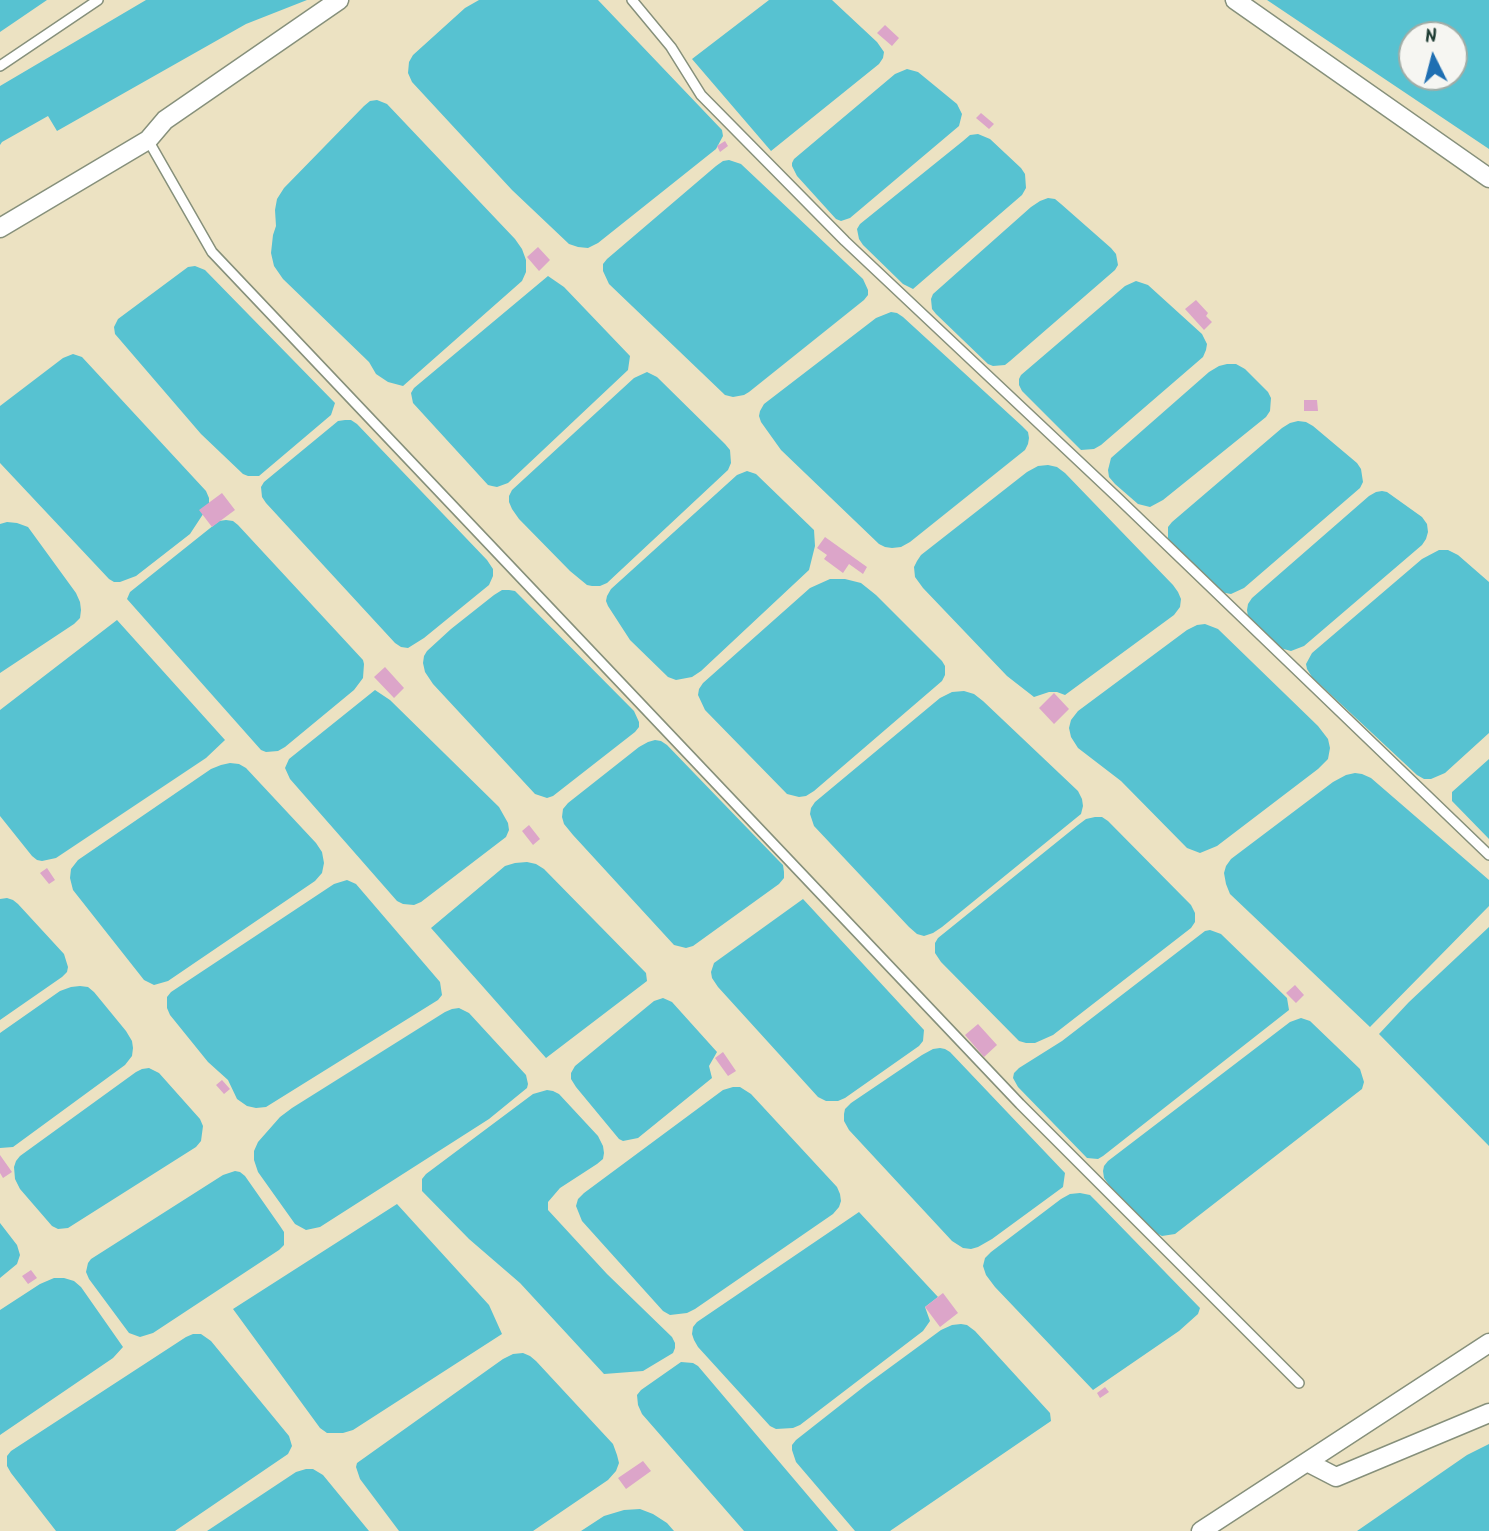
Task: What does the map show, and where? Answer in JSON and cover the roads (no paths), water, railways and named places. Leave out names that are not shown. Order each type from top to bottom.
[{"type":"street","points":[[0,228],[148,139],[165,120],[339,0]]},
{"type":"street","points":[[1235,0],[1489,178]]},
{"type":"street","points":[[1200,1531],[1489,1343]]},
{"type":"street","points":[[1307,1462],[1336,1477],[1489,1413]]},
{"type":"lane","points":[[0,66],[98,0]]},
{"type":"lane","points":[[632,0],[671,47],[701,94],[845,241],[1119,499],[1489,855]]},
{"type":"lane","points":[[148,139],[212,252],[1020,1104],[1299,1383]]},
{"type":"water","points":[[0,0],[47,0],[0,32]]},
{"type":"water","points":[[146,0],[307,0],[246,24],[57,131],[48,116],[0,145],[0,86]]},
{"type":"water","points":[[479,0],[598,0],[722,130],[723,136],[716,149],[598,243],[588,248],[569,244],[512,190],[412,82],[408,73],[413,55],[465,8]]},
{"type":"water","points":[[769,0],[832,0],[877,42],[884,52],[879,64],[771,151],[692,59]]},
{"type":"water","points":[[1267,0],[1489,0],[1489,149],[1403,91],[1468,91],[1468,21],[1398,21],[1398,88]]},
{"type":"water","points":[[907,69],[918,72],[957,104],[962,114],[959,126],[850,218],[841,221],[836,219],[797,176],[792,163],[895,74]]},
{"type":"water","points":[[377,100],[387,104],[515,239],[526,260],[526,272],[522,281],[403,386],[388,382],[376,374],[369,362],[283,279],[274,266],[271,253],[277,199],[284,188],[364,106]]},
{"type":"water","points":[[978,134],[990,139],[1021,168],[1025,174],[1026,188],[1022,195],[913,289],[903,284],[863,245],[857,229],[970,135]]},
{"type":"water","points":[[729,160],[741,164],[863,279],[868,290],[864,300],[749,392],[733,397],[725,395],[609,284],[603,271],[603,264],[607,259],[716,166]]},
{"type":"water","points":[[1048,198],[1055,199],[1111,248],[1116,254],[1118,265],[1010,361],[1005,365],[993,366],[936,314],[932,309],[931,299],[933,294],[1031,207]]},
{"type":"water","points":[[195,266],[205,270],[335,403],[331,415],[259,476],[243,474],[201,434],[115,334],[114,327],[118,319],[188,267]]},
{"type":"water","points":[[548,276],[564,287],[630,356],[628,370],[508,483],[497,487],[488,485],[413,403],[411,393]]},
{"type":"water","points":[[1136,281],[1148,285],[1202,334],[1207,344],[1206,350],[1203,357],[1101,445],[1094,449],[1081,450],[1022,391],[1019,379],[1125,286]]},
{"type":"water","points":[[891,312],[903,317],[1022,426],[1028,432],[1029,438],[1025,450],[910,542],[892,548],[879,544],[781,450],[759,416],[764,404],[876,318]]},
{"type":"water","points":[[73,354],[82,357],[206,491],[209,498],[209,505],[190,534],[136,576],[120,582],[109,579],[0,463],[0,406],[63,358]]},
{"type":"water","points":[[1227,364],[1236,364],[1245,369],[1268,392],[1271,398],[1270,411],[1163,500],[1150,507],[1138,504],[1109,477],[1111,458],[1209,372]]},
{"type":"water","points":[[647,372],[657,377],[725,444],[730,450],[731,463],[728,470],[607,583],[600,586],[587,585],[519,519],[512,509],[509,496],[512,490],[634,378]]},
{"type":"water","points":[[351,420],[493,569],[489,585],[408,648],[395,643],[262,497],[261,487],[264,482],[338,421]]},
{"type":"water","points":[[1298,421],[1313,426],[1357,463],[1363,482],[1360,488],[1244,588],[1231,594],[1220,592],[1172,546],[1168,538],[1168,527],[1282,428]]},
{"type":"water","points":[[1048,465],[1065,473],[1173,585],[1181,599],[1180,607],[1174,615],[1065,695],[1049,692],[1034,697],[1007,676],[923,588],[915,577],[914,567],[921,555],[1027,472],[1038,466]]},
{"type":"water","points":[[747,471],[756,474],[814,530],[815,546],[809,570],[701,671],[692,677],[676,680],[668,677],[630,640],[608,606],[607,596],[611,589],[737,475]]},
{"type":"water","points":[[1382,491],[1422,517],[1427,524],[1426,539],[1304,646],[1291,651],[1280,648],[1248,617],[1248,604],[1369,496]]},
{"type":"water","points":[[226,520],[238,525],[364,664],[363,678],[354,690],[278,751],[261,750],[127,599],[130,592],[219,521]]},
{"type":"water","points":[[7,522],[28,527],[76,593],[81,610],[80,618],[74,624],[0,673],[0,524]]},
{"type":"water","points":[[1439,550],[1448,550],[1458,555],[1489,582],[1489,733],[1445,773],[1424,779],[1312,677],[1306,664],[1312,653],[1422,559]]},
{"type":"water","points":[[830,579],[861,583],[876,595],[942,661],[945,675],[942,681],[814,791],[799,797],[787,794],[705,710],[698,695],[703,683],[810,588]]},
{"type":"water","points":[[502,590],[515,591],[634,711],[639,722],[635,732],[547,798],[535,794],[433,684],[423,663],[427,651]]},
{"type":"water","points":[[117,620],[225,740],[206,758],[56,858],[37,860],[0,816],[0,710]]},
{"type":"water","points":[[1205,624],[1218,629],[1318,726],[1328,739],[1330,748],[1328,759],[1318,769],[1217,846],[1200,853],[1187,848],[1121,781],[1078,748],[1069,728],[1078,711],[1187,630]]},
{"type":"water","points":[[375,690],[390,700],[499,807],[508,823],[506,837],[414,905],[397,901],[290,779],[285,768],[289,759]]},
{"type":"water","points":[[964,691],[983,701],[1078,791],[1083,806],[1081,814],[942,927],[924,936],[909,927],[814,826],[810,814],[815,802],[940,698],[952,692]]},
{"type":"water","points":[[655,740],[667,745],[783,865],[784,878],[779,884],[693,946],[686,948],[674,945],[573,835],[562,817],[563,809],[568,803],[639,747]]},
{"type":"water","points":[[1489,759],[1489,839],[1452,801],[1452,792]]},
{"type":"water","points":[[230,763],[246,768],[316,843],[322,852],[322,873],[315,881],[168,981],[154,985],[144,980],[73,890],[71,869],[78,860],[211,769]]},
{"type":"water","points":[[1355,773],[1371,778],[1489,880],[1489,906],[1370,1027],[1230,894],[1224,873],[1231,859],[1333,782]]},
{"type":"water","points":[[1095,817],[1108,821],[1191,905],[1195,922],[1191,928],[1053,1035],[1035,1043],[1019,1041],[941,962],[935,953],[935,943],[1078,825]]},
{"type":"water","points":[[527,862],[544,869],[646,973],[647,981],[546,1058],[431,928],[505,866]]},
{"type":"water","points":[[347,880],[356,884],[440,982],[442,995],[266,1107],[247,1106],[237,1099],[228,1080],[208,1062],[170,1015],[167,997],[334,884]]},
{"type":"water","points":[[7,898],[18,904],[64,954],[68,967],[62,977],[0,1020],[0,899]]},
{"type":"water","points":[[803,899],[924,1030],[923,1041],[919,1046],[838,1101],[826,1101],[818,1097],[712,978],[714,963]]},
{"type":"water","points":[[1489,927],[1489,1146],[1379,1034]]},
{"type":"water","points":[[1205,931],[1221,934],[1287,998],[1289,1010],[1103,1156],[1098,1159],[1087,1158],[1018,1087],[1013,1078],[1014,1073],[1062,1041]]},
{"type":"water","points":[[80,986],[88,987],[94,992],[126,1031],[132,1041],[132,1056],[125,1065],[13,1147],[0,1148],[0,1033],[60,991]]},
{"type":"water","points":[[663,998],[672,1002],[717,1052],[709,1066],[712,1078],[638,1138],[623,1141],[576,1087],[571,1073],[575,1066],[654,1001]]},
{"type":"water","points":[[459,1008],[469,1013],[526,1075],[527,1088],[489,1119],[320,1227],[306,1230],[295,1224],[258,1172],[254,1151],[258,1142],[280,1117],[292,1108],[445,1012]]},
{"type":"water","points":[[1301,1018],[1310,1021],[1360,1069],[1364,1082],[1362,1089],[1175,1234],[1162,1236],[1156,1233],[1109,1185],[1104,1178],[1104,1166],[1290,1022]]},
{"type":"water","points":[[940,1048],[950,1052],[1065,1173],[1063,1187],[992,1239],[971,1249],[963,1248],[952,1241],[849,1130],[844,1121],[845,1109],[851,1103],[922,1055]]},
{"type":"water","points":[[149,1068],[159,1073],[200,1119],[203,1126],[201,1141],[196,1147],[68,1228],[58,1229],[52,1226],[20,1189],[15,1179],[16,1161],[136,1072]]},
{"type":"water","points":[[740,1087],[751,1094],[837,1187],[841,1201],[833,1214],[695,1309],[670,1315],[663,1311],[582,1221],[576,1206],[584,1193],[723,1090]]},
{"type":"water","points":[[547,1090],[559,1094],[598,1136],[604,1153],[603,1159],[597,1164],[560,1188],[548,1202],[548,1210],[675,1343],[673,1353],[643,1371],[604,1374],[520,1283],[469,1239],[422,1191],[422,1179],[426,1174],[533,1094]]},
{"type":"water","points":[[235,1171],[245,1176],[284,1232],[284,1245],[153,1333],[140,1337],[129,1333],[89,1279],[86,1272],[88,1263],[223,1175]]},
{"type":"water","points":[[1080,1193],[1090,1195],[1200,1308],[1198,1314],[1179,1331],[1093,1390],[995,1287],[983,1266],[985,1258],[991,1252],[1061,1199]]},
{"type":"water","points":[[397,1204],[489,1305],[502,1334],[353,1430],[327,1433],[320,1428],[233,1309]]},
{"type":"water","points":[[859,1212],[938,1297],[925,1307],[930,1321],[923,1331],[800,1425],[776,1429],[770,1426],[698,1347],[692,1334],[693,1327]]},
{"type":"water","points":[[0,1223],[17,1245],[20,1255],[17,1264],[0,1278]]},
{"type":"water","points":[[54,1278],[74,1281],[81,1287],[123,1347],[113,1358],[0,1435],[0,1310]]},
{"type":"water","points":[[961,1324],[975,1331],[1050,1413],[1051,1421],[890,1531],[855,1531],[796,1462],[792,1445],[866,1385],[941,1330]]},
{"type":"water","points":[[193,1334],[201,1334],[211,1341],[289,1436],[292,1446],[288,1454],[175,1531],[56,1531],[11,1473],[7,1466],[7,1456]]},
{"type":"water","points":[[523,1353],[536,1361],[613,1444],[619,1463],[616,1471],[608,1480],[533,1531],[399,1531],[360,1479],[357,1463],[503,1359]]},
{"type":"water","points":[[681,1362],[698,1366],[838,1531],[744,1531],[642,1414],[638,1405],[637,1395],[641,1390]]},
{"type":"water","points":[[1489,1444],[1489,1531],[1357,1531],[1467,1455]]},
{"type":"water","points":[[313,1469],[323,1475],[369,1531],[207,1531],[296,1472]]},
{"type":"water","points":[[640,1509],[667,1523],[674,1531],[581,1531],[604,1516]]}]
